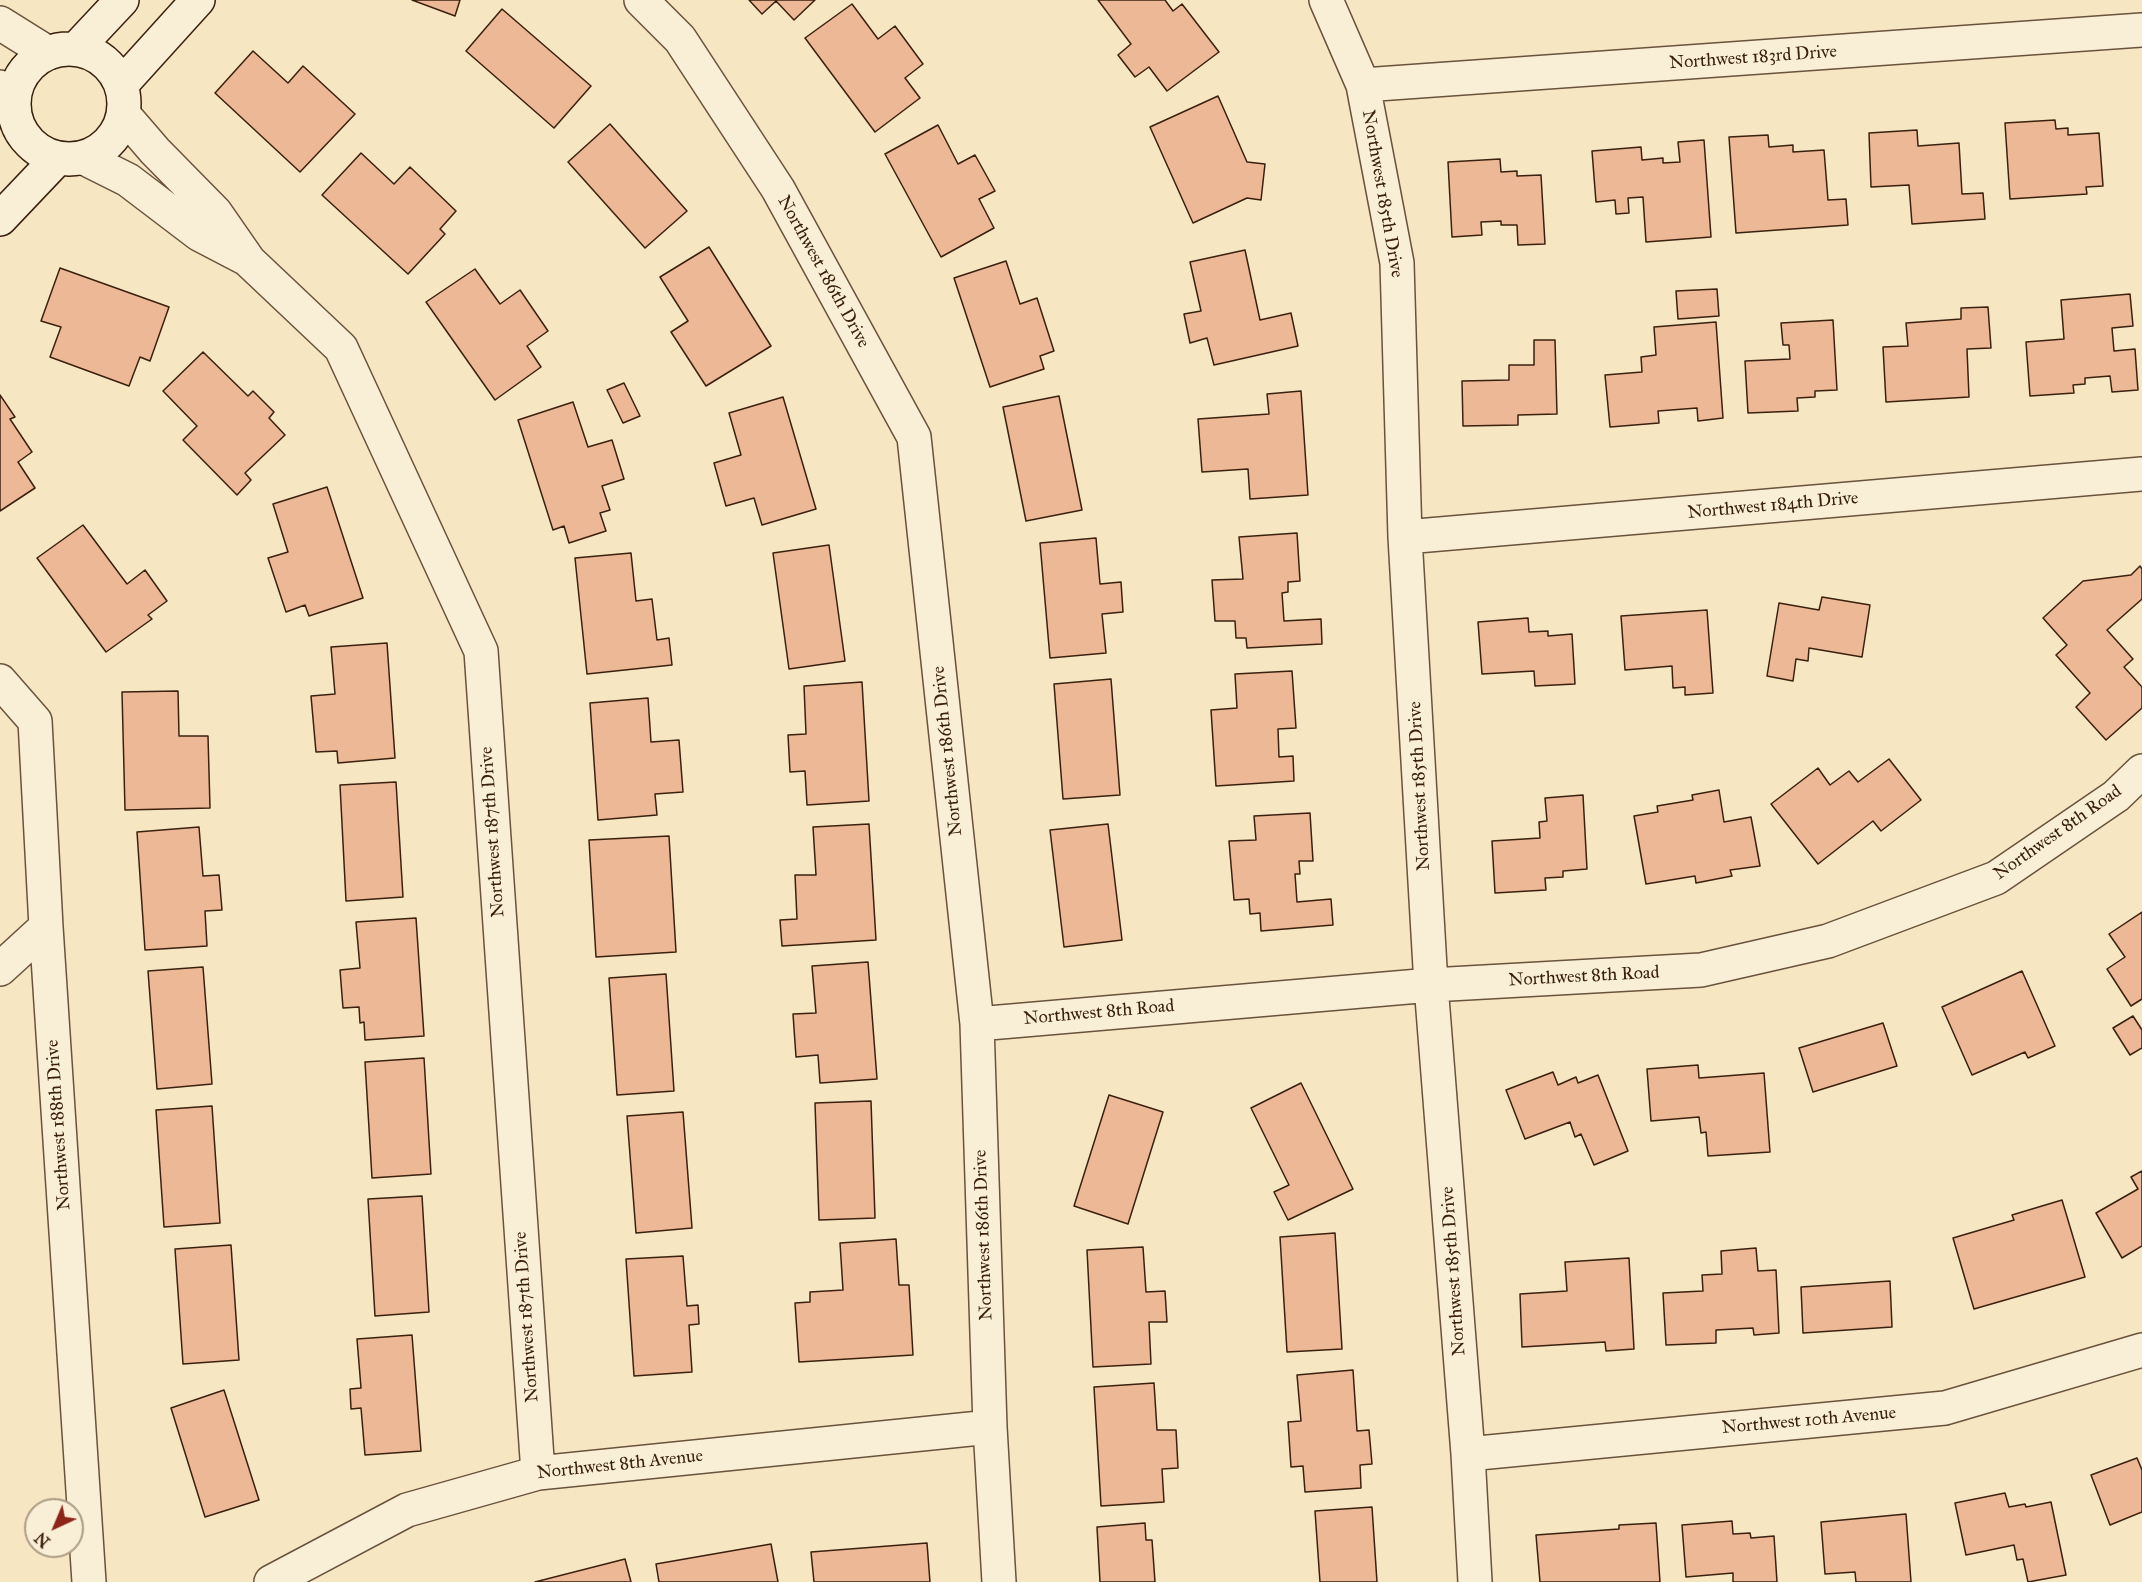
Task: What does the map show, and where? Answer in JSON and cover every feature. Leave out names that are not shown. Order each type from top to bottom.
[{"type":"street","points":[[71,158],[41,153],[28,142],[8,117],[19,78],[30,64],[62,51],[122,0]]},
{"type":"street","points":[[0,219],[71,158],[104,148],[115,136],[122,100],[198,0]]},
{"type":"street","name":"Northwest 186th Drive","points":[[641,0],[680,39],[778,189],[914,437],[977,1023],[990,1426],[999,1582]]},
{"type":"street","name":"Northwest 185th Drive","points":[[1326,0],[1363,85],[1397,263],[1405,537],[1431,985],[1468,1454],[1475,1582]]},
{"type":"street","points":[[0,23],[62,51],[102,58],[112,68],[122,100]]},
{"type":"street","name":"Northwest 183rd Drive","points":[[1363,85],[2142,30]]},
{"type":"street","name":"Northwest 187th Drive","points":[[122,100],[155,151],[215,212],[249,261],[341,348],[481,651],[538,1473]]},
{"type":"street","name":"Northwest 187th Drive","points":[[71,158],[128,180],[199,234],[249,261]]},
{"type":"street","name":"Northwest 184th Drive","points":[[1405,537],[2142,474]]},
{"type":"street","name":"Northwest 188th Drive","points":[[0,681],[35,721],[46,927],[89,1582]]},
{"type":"street","name":"Northwest 8th Road","points":[[977,1023],[1431,985],[1701,970],[1828,942],[1996,878],[2116,796],[2142,771]]},
{"type":"street","points":[[0,969],[46,927]]},
{"type":"street","name":"Northwest 10th Avenue","points":[[1468,1454],[1946,1408],[2142,1350]]},
{"type":"street","name":"Northwest 8th Avenue","points":[[271,1582],[407,1510],[538,1473],[990,1426]]},
{"type":"building","points":[[412,0],[460,0],[455,16]]},
{"type":"building","points":[[749,0],[815,0],[794,20],[776,1],[762,14]]},
{"type":"building","points":[[1098,0],[1165,0],[1173,11],[1182,4],[1219,52],[1167,91],[1149,67],[1135,77],[1118,55],[1131,44]]},
{"type":"building","points":[[852,4],[878,39],[895,26],[923,64],[905,78],[920,98],[875,132],[805,38]]},
{"type":"building","points":[[502,9],[591,86],[554,128],[466,51]]},
{"type":"building","points":[[253,51],[288,83],[303,66],[355,114],[300,172],[215,93]]},
{"type":"building","points":[[1218,96],[1247,162],[1265,164],[1261,200],[1247,198],[1193,223],[1150,127]]},
{"type":"building","points":[[2055,120],[2056,129],[2068,128],[2068,135],[2099,133],[2103,186],[2086,187],[2087,194],[2010,199],[2005,123]]},
{"type":"building","points":[[610,124],[687,211],[645,248],[568,162]]},
{"type":"building","points":[[938,125],[958,164],[975,155],[995,191],[979,199],[994,228],[941,257],[885,154]]},
{"type":"building","points":[[1917,130],[1918,146],[1959,143],[1962,194],[1983,193],[1985,219],[1912,224],[1909,185],[1871,187],[1869,133]]},
{"type":"building","points":[[1768,135],[1769,147],[1793,145],[1793,152],[1824,150],[1828,200],[1846,199],[1848,225],[1736,233],[1729,137]]},
{"type":"building","points":[[1704,140],[1711,237],[1646,242],[1643,197],[1628,198],[1629,213],[1616,214],[1615,200],[1596,202],[1592,151],[1641,147],[1642,160],[1663,158],[1663,163],[1680,162],[1678,142]]},
{"type":"building","points":[[361,153],[394,184],[410,167],[456,211],[440,229],[445,234],[408,274],[322,195]]},
{"type":"building","points":[[1500,159],[1501,172],[1517,171],[1517,176],[1541,175],[1545,244],[1518,245],[1517,225],[1501,225],[1501,221],[1481,222],[1482,235],[1452,237],[1448,162]]},
{"type":"building","points":[[709,247],[771,346],[706,386],[671,332],[688,321],[660,277]]},
{"type":"building","points":[[1245,250],[1260,320],[1291,313],[1298,346],[1214,365],[1207,338],[1190,343],[1184,314],[1201,311],[1190,262]]},
{"type":"building","points":[[1006,261],[1020,304],[1037,298],[1054,351],[1040,356],[1044,369],[990,387],[954,278]]},
{"type":"building","points":[[60,268],[169,307],[150,361],[140,357],[129,386],[50,357],[61,327],[41,321]]},
{"type":"building","points":[[475,269],[500,304],[520,290],[548,331],[527,346],[541,367],[495,400],[426,302]]},
{"type":"building","points":[[1717,289],[1719,316],[1678,319],[1676,291]]},
{"type":"building","points":[[2130,294],[2133,326],[2112,328],[2114,351],[2135,349],[2138,390],[2112,392],[2110,376],[2085,378],[2085,384],[2073,385],[2074,393],[2030,396],[2026,342],[2064,339],[2061,300]]},
{"type":"building","points":[[1988,307],[1991,348],[1967,349],[1969,397],[1886,402],[1883,347],[1908,346],[1906,323],[1961,319],[1961,308]]},
{"type":"building","points":[[1833,320],[1837,390],[1815,391],[1815,397],[1797,398],[1798,411],[1748,413],[1745,361],[1790,359],[1789,345],[1783,345],[1781,323]]},
{"type":"building","points":[[1716,322],[1723,418],[1698,421],[1697,408],[1658,411],[1659,423],[1610,427],[1605,375],[1642,372],[1641,357],[1656,355],[1654,327]]},
{"type":"building","points":[[1534,340],[1555,340],[1557,414],[1518,415],[1518,425],[1463,426],[1462,381],[1509,380],[1509,365],[1534,365]]},
{"type":"building","points":[[203,352],[248,396],[253,391],[274,412],[269,418],[285,435],[245,473],[251,480],[237,495],[183,440],[197,426],[163,391]]},
{"type":"building","points":[[624,383],[640,416],[623,423],[607,390]]},
{"type":"building","points":[[1301,391],[1308,495],[1250,499],[1248,469],[1202,472],[1198,419],[1269,414],[1267,394]]},
{"type":"building","points":[[0,395],[15,417],[10,419],[32,452],[18,462],[35,488],[0,511]]},
{"type":"building","points":[[1059,396],[1082,510],[1026,521],[1003,407]]},
{"type":"building","points":[[783,397],[816,509],[762,525],[754,498],[726,506],[714,463],[741,455],[729,413]]},
{"type":"building","points":[[573,402],[588,447],[612,440],[624,479],[602,486],[610,510],[600,513],[606,531],[569,543],[564,526],[553,530],[518,420]]},
{"type":"building","points":[[327,487],[363,598],[309,616],[305,605],[286,612],[268,558],[288,552],[273,504]]},
{"type":"building","points":[[83,525],[127,584],[145,570],[167,601],[148,615],[152,619],[106,652],[37,558]]},
{"type":"building","points":[[1297,533],[1300,581],[1288,582],[1288,592],[1282,593],[1284,621],[1321,619],[1322,644],[1247,648],[1246,638],[1236,638],[1235,621],[1215,621],[1212,580],[1243,579],[1239,537]]},
{"type":"building","points":[[1096,538],[1100,584],[1121,582],[1123,612],[1102,614],[1106,653],[1050,658],[1040,543]]},
{"type":"building","points":[[829,545],[845,661],[789,669],[773,553]]},
{"type":"building","points":[[631,553],[636,601],[652,599],[657,640],[669,638],[672,665],[587,674],[575,558]]},
{"type":"building","points":[[2140,566],[2142,569],[2142,599],[2107,630],[2133,659],[2124,667],[2142,687],[2142,708],[2106,740],[2076,707],[2090,693],[2056,655],[2067,645],[2043,618],[2083,581],[2131,575]]},
{"type":"building","points":[[1822,597],[1870,605],[1862,657],[1809,648],[1808,661],[1796,659],[1793,681],[1767,676],[1779,603],[1819,610]]},
{"type":"building","points":[[1707,610],[1713,693],[1685,695],[1685,687],[1673,688],[1672,666],[1625,670],[1621,616]]},
{"type":"building","points":[[1528,618],[1529,632],[1548,631],[1548,636],[1572,634],[1575,684],[1535,686],[1534,671],[1482,674],[1478,622]]},
{"type":"building","points":[[387,643],[395,758],[338,763],[337,751],[316,752],[311,696],[335,694],[331,647]]},
{"type":"building","points":[[1292,671],[1296,728],[1278,729],[1279,757],[1293,756],[1294,781],[1216,786],[1211,710],[1237,708],[1235,674]]},
{"type":"building","points":[[1111,679],[1120,795],[1063,799],[1054,684]]},
{"type":"building","points":[[862,682],[869,801],[807,805],[805,771],[790,772],[788,735],[806,734],[804,686]]},
{"type":"building","points":[[178,691],[179,736],[208,736],[210,808],[125,810],[122,692]]},
{"type":"building","points":[[648,698],[651,742],[679,740],[683,792],[655,794],[657,815],[598,820],[590,703]]},
{"type":"building","points":[[1889,759],[1921,800],[1881,831],[1873,821],[1818,864],[1771,804],[1818,768],[1830,785],[1849,771],[1858,782]]},
{"type":"building","points":[[396,782],[403,897],[346,901],[340,785]]},
{"type":"building","points":[[1719,790],[1724,822],[1751,817],[1760,866],[1730,870],[1732,876],[1696,883],[1695,876],[1646,884],[1634,816],[1658,812],[1657,806],[1693,800],[1692,795]]},
{"type":"building","points":[[1583,795],[1587,869],[1563,871],[1563,877],[1545,878],[1546,890],[1495,893],[1492,841],[1540,838],[1539,822],[1547,821],[1545,798]]},
{"type":"building","points":[[1310,813],[1313,861],[1299,861],[1300,874],[1295,874],[1297,902],[1331,899],[1333,925],[1261,931],[1260,913],[1250,914],[1249,899],[1234,900],[1229,841],[1256,840],[1254,816]]},
{"type":"building","points":[[869,824],[876,940],[782,946],[780,920],[797,919],[795,875],[816,875],[813,827]]},
{"type":"building","points":[[1108,824],[1122,940],[1064,947],[1050,830]]},
{"type":"building","points":[[199,827],[203,876],[219,875],[222,910],[205,911],[207,946],[145,950],[137,832]]},
{"type":"building","points":[[669,836],[676,952],[596,957],[589,840]]},
{"type":"building","points":[[2142,912],[2142,999],[2131,1006],[2107,969],[2125,957],[2109,934]]},
{"type":"building","points":[[416,918],[424,1036],[365,1040],[364,1022],[360,1023],[359,1007],[343,1008],[340,970],[360,968],[356,922]]},
{"type":"building","points":[[868,962],[877,1079],[820,1083],[818,1055],[796,1057],[793,1014],[816,1013],[812,966]]},
{"type":"building","points":[[203,967],[212,1084],[157,1089],[148,971]]},
{"type":"building","points":[[2022,971],[2055,1046],[2028,1058],[2025,1052],[1972,1075],[1942,1007]]},
{"type":"building","points":[[666,974],[674,1091],[617,1095],[609,978]]},
{"type":"building","points":[[2133,1016],[2142,1030],[2142,1048],[2130,1055],[2113,1028]]},
{"type":"building","points":[[1883,1023],[1897,1066],[1813,1092],[1799,1048]]},
{"type":"building","points":[[424,1058],[431,1174],[372,1178],[365,1062]]},
{"type":"building","points":[[1698,1065],[1699,1078],[1764,1073],[1770,1152],[1708,1156],[1706,1132],[1701,1133],[1699,1117],[1651,1121],[1647,1069]]},
{"type":"building","points":[[1553,1072],[1558,1085],[1576,1077],[1578,1083],[1598,1075],[1628,1151],[1594,1165],[1581,1134],[1575,1137],[1570,1122],[1525,1139],[1506,1090]]},
{"type":"building","points":[[1301,1083],[1353,1189],[1288,1220],[1274,1192],[1289,1185],[1251,1108]]},
{"type":"building","points":[[1109,1095],[1163,1112],[1128,1224],[1074,1206]]},
{"type":"building","points":[[871,1101],[875,1218],[819,1220],[815,1103]]},
{"type":"building","points":[[212,1106],[220,1223],[164,1227],[156,1110]]},
{"type":"building","points":[[683,1112],[692,1228],[636,1233],[627,1116]]},
{"type":"building","points":[[2142,1171],[2142,1246],[2122,1258],[2096,1213],[2138,1189],[2131,1177]]},
{"type":"building","points":[[422,1196],[429,1312],[375,1316],[368,1199]]},
{"type":"building","points":[[2062,1200],[2085,1277],[1974,1309],[1953,1238],[2014,1220],[2012,1215]]},
{"type":"building","points":[[1335,1233],[1342,1349],[1287,1352],[1280,1237]]},
{"type":"building","points":[[896,1239],[899,1285],[909,1285],[913,1355],[799,1362],[795,1303],[810,1302],[810,1292],[843,1290],[840,1243]]},
{"type":"building","points":[[231,1245],[239,1360],[183,1364],[175,1249]]},
{"type":"building","points":[[1143,1247],[1146,1292],[1165,1291],[1167,1322],[1149,1322],[1151,1364],[1093,1367],[1087,1250]]},
{"type":"building","points":[[1756,1248],[1758,1271],[1776,1270],[1779,1333],[1754,1335],[1753,1328],[1716,1330],[1716,1343],[1666,1345],[1663,1293],[1703,1291],[1702,1275],[1722,1274],[1721,1251]]},
{"type":"building","points":[[683,1256],[687,1306],[698,1305],[699,1324],[689,1325],[692,1372],[634,1376],[626,1259]]},
{"type":"building","points":[[1629,1258],[1634,1349],[1606,1351],[1605,1342],[1522,1347],[1520,1294],[1567,1291],[1565,1262]]},
{"type":"building","points":[[1890,1281],[1892,1327],[1803,1333],[1801,1287]]},
{"type":"building","points":[[412,1335],[421,1451],[365,1455],[361,1408],[351,1409],[350,1389],[361,1388],[357,1339]]},
{"type":"building","points":[[1353,1370],[1357,1431],[1369,1430],[1372,1464],[1360,1465],[1361,1488],[1305,1492],[1303,1466],[1291,1467],[1288,1422],[1301,1421],[1297,1375]]},
{"type":"building","points":[[1154,1383],[1157,1430],[1176,1430],[1178,1468],[1162,1469],[1164,1502],[1101,1506],[1094,1387]]},
{"type":"building","points":[[224,1390],[259,1500],[205,1517],[171,1408]]},
{"type":"building","points":[[2137,1458],[2142,1470],[2142,1512],[2110,1525],[2091,1475]]},
{"type":"building","points":[[2005,1493],[2009,1507],[2025,1504],[2026,1507],[2051,1502],[2066,1575],[2028,1582],[2023,1559],[2017,1560],[2014,1545],[1966,1555],[1955,1503]]},
{"type":"building","points":[[1372,1507],[1377,1582],[1320,1582],[1315,1511]]},
{"type":"building","points":[[1906,1514],[1911,1582],[1856,1582],[1855,1572],[1825,1574],[1821,1522]]},
{"type":"building","points":[[1732,1521],[1733,1534],[1750,1533],[1751,1538],[1774,1536],[1777,1582],[1733,1582],[1733,1573],[1686,1577],[1682,1525]]},
{"type":"building","points":[[1145,1523],[1146,1540],[1152,1540],[1155,1582],[1100,1582],[1097,1527]]},
{"type":"building","points":[[1656,1523],[1660,1582],[1540,1582],[1536,1535],[1619,1529],[1619,1525]]},
{"type":"building","points":[[927,1543],[930,1582],[814,1582],[811,1552]]},
{"type":"building","points":[[771,1544],[778,1582],[659,1582],[656,1564]]},
{"type":"building","points":[[625,1559],[631,1582],[535,1582]]}]
